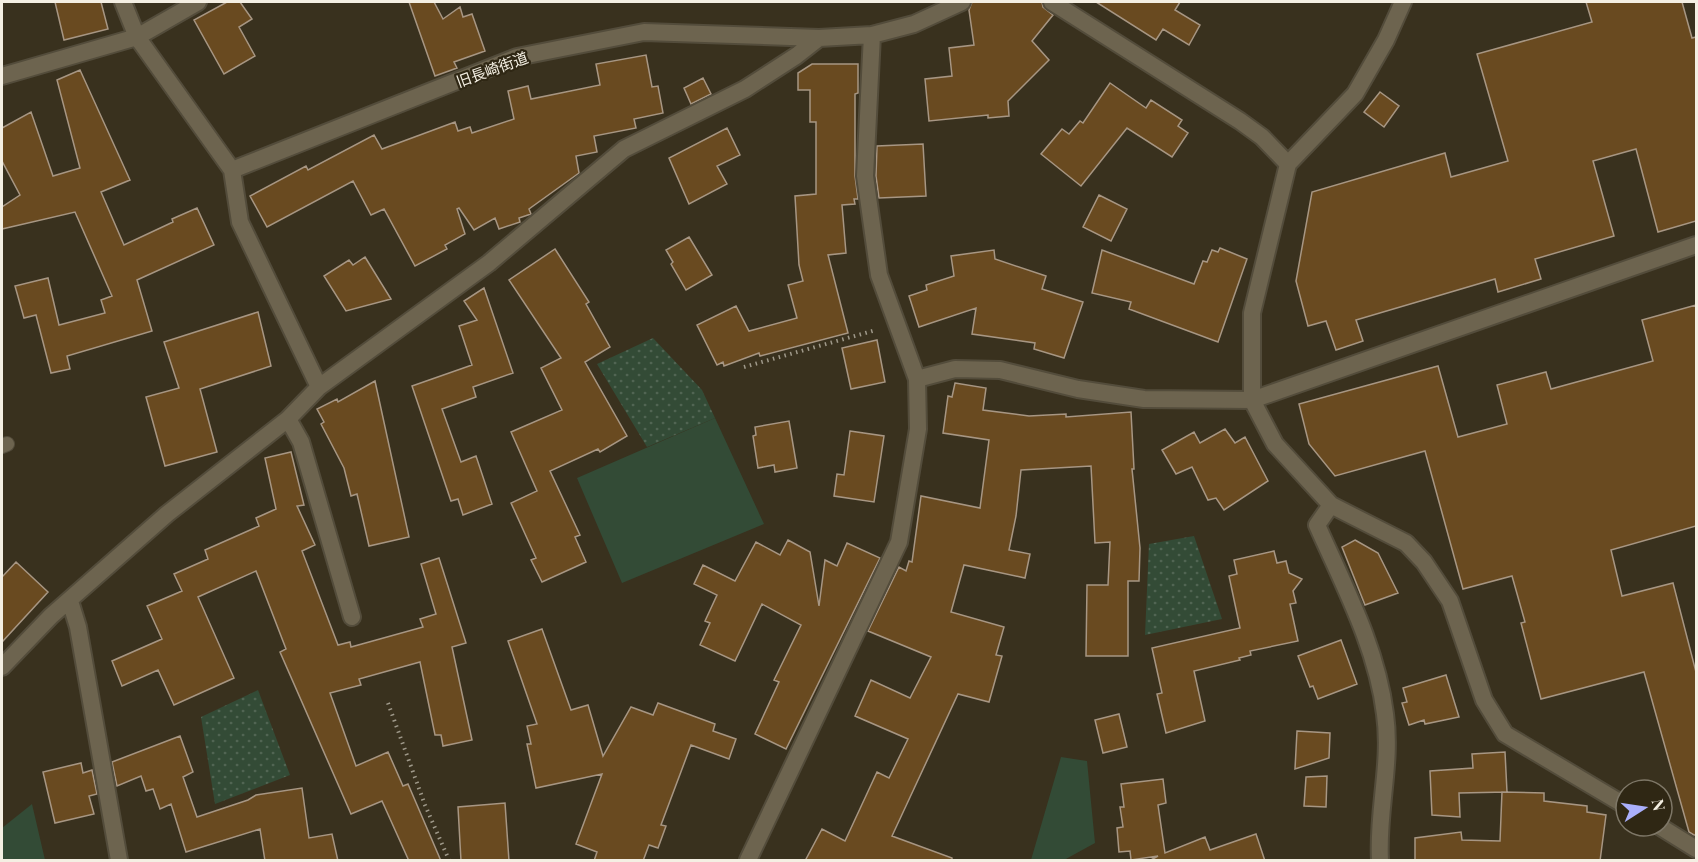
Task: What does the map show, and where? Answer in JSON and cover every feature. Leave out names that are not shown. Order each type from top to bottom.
[{"type":"street","points":[[123,2],[137,37],[232,170],[240,222],[320,387]]},
{"type":"street","points":[[2,76],[137,37],[198,2]]},
{"type":"street","name":"旧長崎街道","points":[[232,170],[518,57],[644,32],[819,38],[872,35],[914,24],[962,2]]},
{"type":"street","points":[[1052,2],[1240,121],[1262,138],[1288,164]]},
{"type":"street","points":[[1403,2],[1386,40],[1356,94],[1288,164],[1252,313],[1252,400],[1275,444],[1332,505],[1406,543],[1424,562],[1450,601],[1484,700],[1505,734],[1614,799]]},
{"type":"street","points":[[748,861],[900,542],[918,429],[916,379],[879,275],[865,176],[872,35]]},
{"type":"street","points":[[2,667],[70,601],[166,514],[288,419],[320,387],[489,263],[624,149],[745,89],[819,38]]},
{"type":"street","points":[[916,379],[955,369],[1000,370],[1078,388],[1144,399],[1252,400],[1696,245]]},
{"type":"street","points":[[288,419],[301,442],[352,618]]},
{"type":"street","points":[[1332,505],[1317,525],[1369,647],[1386,715],[1385,785],[1380,861]]},
{"type":"street","points":[[70,601],[78,627],[119,861]]},
{"type":"street","points":[[1674,835],[1696,849]]},
{"type":"path","points":[[744,367],[897,324]]},
{"type":"path","points":[[388,703],[425,805],[449,861]]},
{"type":"green space","points":[[653,338],[702,390],[715,418],[647,447],[597,364]]},
{"type":"green space","points":[[715,418],[764,524],[622,583],[577,478]]},
{"type":"green space","points":[[1194,536],[1222,619],[1145,635],[1149,544]]},
{"type":"green space","points":[[258,690],[290,775],[215,804],[201,717]]},
{"type":"green space","points":[[1061,757],[1087,761],[1095,843],[1064,860],[1031,860]]},
{"type":"green space","points":[[32,804],[45,860],[2,860],[2,828]]},
{"type":"building","points":[[55,2],[101,2],[108,29],[64,40]]},
{"type":"building","points":[[227,2],[240,2],[252,19],[239,27],[255,56],[224,74],[194,20]]},
{"type":"building","points":[[409,2],[434,2],[443,19],[460,7],[463,17],[472,14],[485,51],[454,62],[457,68],[435,76]]},
{"type":"building","points":[[972,2],[1042,2],[1043,7],[1053,15],[1032,41],[1049,60],[1008,101],[1009,116],[988,118],[988,115],[929,121],[925,79],[952,76],[949,48],[974,45],[969,10]]},
{"type":"building","points":[[1096,2],[1180,2],[1175,10],[1200,25],[1189,45],[1163,29],[1156,40]]},
{"type":"building","points":[[1586,2],[1682,2],[1692,38],[1696,37],[1696,221],[1658,232],[1636,149],[1593,161],[1614,236],[1535,259],[1541,279],[1498,292],[1495,279],[1356,320],[1363,341],[1336,350],[1326,321],[1308,326],[1296,281],[1312,192],[1445,153],[1451,177],[1508,161],[1477,54],[1592,22]]},
{"type":"building","points":[[646,55],[652,87],[658,86],[663,113],[634,119],[636,128],[594,136],[597,152],[576,156],[579,173],[529,209],[531,214],[519,218],[520,222],[499,229],[495,218],[474,230],[459,208],[457,209],[465,234],[445,245],[447,249],[415,266],[384,209],[371,215],[353,181],[267,227],[250,196],[306,166],[308,170],[374,135],[382,149],[455,122],[458,131],[470,127],[472,133],[514,119],[508,91],[528,86],[531,99],[600,85],[596,64]]},
{"type":"building","points":[[812,64],[858,64],[858,93],[855,94],[855,176],[858,199],[854,199],[855,204],[842,205],[846,253],[828,255],[848,333],[760,356],[759,353],[724,366],[723,362],[717,365],[697,325],[736,306],[749,331],[797,318],[788,285],[803,281],[799,265],[795,196],[816,194],[816,122],[810,122],[810,90],[798,90],[798,73]]},
{"type":"building","points":[[80,70],[130,180],[101,192],[124,245],[197,208],[214,245],[137,280],[152,331],[67,356],[70,369],[51,373],[36,315],[24,318],[15,286],[48,278],[59,325],[105,313],[101,300],[112,296],[75,212],[2,229],[2,207],[20,195],[2,161],[2,128],[31,112],[53,176],[80,168],[57,80]]},
{"type":"building","points":[[703,78],[711,94],[691,104],[684,88]]},
{"type":"building","points":[[1110,83],[1146,108],[1151,100],[1182,120],[1178,126],[1188,133],[1172,157],[1127,128],[1081,186],[1041,154],[1062,129],[1069,134],[1080,121],[1083,123]]},
{"type":"building","points":[[1380,92],[1399,106],[1384,127],[1364,112]]},
{"type":"building","points":[[727,128],[740,155],[717,166],[727,184],[689,204],[669,158]]},
{"type":"building","points":[[923,144],[926,196],[879,198],[876,176],[877,146]]},
{"type":"building","points":[[1099,195],[1127,209],[1111,241],[1083,227]]},
{"type":"building","points":[[689,237],[712,275],[686,290],[666,250]]},
{"type":"building","points":[[1220,248],[1247,259],[1218,342],[1129,309],[1131,302],[1092,293],[1102,250],[1194,284],[1203,261],[1207,262],[1212,250],[1218,252]]},
{"type":"building","points":[[555,249],[589,302],[586,304],[610,347],[585,362],[627,436],[600,452],[598,449],[550,471],[580,535],[575,537],[586,562],[542,582],[531,560],[536,558],[511,503],[537,491],[511,432],[562,410],[541,368],[561,358],[509,280]]},
{"type":"building","points":[[994,250],[995,259],[1046,276],[1042,289],[1083,302],[1064,358],[1034,349],[1035,343],[972,334],[976,308],[919,327],[909,296],[927,290],[926,285],[954,276],[951,256]]},
{"type":"building","points":[[365,257],[391,299],[346,311],[324,276],[349,260],[353,265]]},
{"type":"building","points":[[484,288],[513,373],[473,387],[476,397],[442,409],[461,462],[476,456],[492,504],[463,515],[458,499],[451,501],[412,386],[472,365],[459,326],[477,320],[464,301]]},
{"type":"building","points":[[1696,305],[1696,526],[1611,550],[1622,596],[1673,583],[1696,672],[1696,835],[1689,832],[1644,672],[1541,699],[1521,623],[1525,622],[1512,576],[1463,589],[1425,451],[1335,476],[1309,444],[1299,404],[1438,366],[1458,437],[1507,424],[1497,385],[1546,372],[1551,389],[1653,361],[1642,320]]},
{"type":"building","points":[[258,312],[271,366],[200,389],[217,452],[165,466],[146,397],[179,388],[164,342]]},
{"type":"building","points":[[877,340],[885,382],[851,389],[842,348]]},
{"type":"building","points":[[375,381],[409,537],[369,546],[357,494],[351,496],[344,468],[321,424],[324,422],[317,409],[337,399],[338,402]]},
{"type":"building","points":[[955,383],[986,388],[983,410],[1029,416],[1066,414],[1066,417],[1131,412],[1134,469],[1132,469],[1140,548],[1139,581],[1128,581],[1128,656],[1086,656],[1087,585],[1108,585],[1110,542],[1095,543],[1091,466],[1021,470],[1016,516],[1009,550],[1030,554],[1025,578],[964,565],[951,612],[1004,627],[996,655],[1002,656],[989,702],[958,694],[892,836],[952,858],[952,861],[805,861],[822,829],[845,841],[877,772],[889,778],[908,739],[855,716],[871,680],[910,698],[931,657],[868,631],[899,567],[906,571],[909,561],[912,562],[921,496],[980,508],[989,440],[943,433],[948,396],[952,397]]},
{"type":"building","points":[[789,421],[797,468],[775,472],[774,465],[758,468],[753,436],[756,435],[755,427]]},
{"type":"building","points":[[1225,429],[1235,443],[1245,437],[1268,481],[1224,510],[1216,498],[1208,500],[1192,467],[1176,474],[1162,450],[1194,432],[1200,443]]},
{"type":"building","points":[[850,431],[884,436],[874,502],[834,496],[837,474],[844,475]]},
{"type":"building","points":[[291,452],[304,505],[297,506],[315,545],[302,551],[338,645],[350,642],[351,647],[423,627],[420,619],[436,614],[421,564],[439,558],[466,643],[452,647],[472,740],[443,746],[441,735],[435,735],[420,662],[359,679],[361,685],[330,693],[356,766],[388,752],[403,786],[408,784],[441,861],[409,861],[382,801],[351,814],[280,652],[286,649],[256,571],[198,597],[234,678],[174,705],[158,670],[122,686],[112,661],[162,639],[147,606],[182,591],[174,574],[208,559],[205,550],[259,526],[256,518],[276,509],[265,458]]},
{"type":"building","points":[[788,540],[810,552],[819,606],[825,560],[837,566],[847,543],[880,558],[786,749],[755,734],[779,682],[774,680],[801,625],[762,604],[735,661],[700,645],[710,623],[705,621],[717,595],[694,584],[703,565],[735,581],[756,542],[780,555]]},
{"type":"building","points":[[1355,540],[1378,553],[1398,593],[1365,605],[1342,547]]},
{"type":"building","points":[[1274,551],[1277,563],[1286,561],[1289,573],[1302,579],[1293,591],[1296,603],[1290,604],[1298,641],[1250,651],[1251,655],[1239,658],[1240,660],[1194,671],[1205,721],[1166,733],[1157,694],[1162,693],[1152,648],[1240,628],[1229,576],[1237,574],[1234,560]]},
{"type":"building","points":[[16,562],[48,592],[2,642],[2,577]]},
{"type":"building","points":[[542,629],[571,710],[588,705],[603,756],[631,707],[653,715],[658,703],[715,724],[713,731],[736,739],[729,759],[691,745],[661,825],[666,826],[658,848],[649,845],[643,861],[594,861],[597,852],[576,844],[602,774],[536,788],[527,744],[531,744],[527,726],[537,724],[508,641]]},
{"type":"building","points":[[1341,640],[1357,684],[1318,699],[1313,686],[1310,687],[1298,656]]},
{"type":"building","points":[[1446,675],[1459,717],[1425,724],[1424,720],[1409,725],[1402,703],[1407,702],[1403,688]]},
{"type":"building","points":[[1119,714],[1127,747],[1103,753],[1095,720]]},
{"type":"building","points":[[1297,731],[1330,733],[1329,758],[1295,769]]},
{"type":"building","points":[[180,736],[193,772],[183,777],[197,817],[248,800],[256,795],[302,788],[309,838],[332,834],[338,861],[265,861],[260,829],[186,852],[171,804],[160,809],[153,789],[146,791],[141,776],[117,786],[112,762]]},
{"type":"building","points":[[1505,752],[1507,792],[1459,793],[1460,817],[1432,815],[1430,771],[1473,768],[1472,754]]},
{"type":"building","points":[[81,763],[83,773],[92,770],[97,794],[89,796],[94,814],[55,823],[43,772]]},
{"type":"building","points":[[1327,776],[1326,807],[1304,806],[1306,777]]},
{"type":"building","points":[[1163,779],[1166,803],[1158,805],[1165,853],[1205,837],[1210,850],[1256,834],[1265,861],[1149,861],[1158,856],[1131,860],[1130,851],[1119,852],[1117,828],[1123,827],[1120,807],[1124,807],[1121,784]]},
{"type":"building","points":[[1502,792],[1544,793],[1544,801],[1587,806],[1587,812],[1606,815],[1600,861],[1415,861],[1415,838],[1461,832],[1462,840],[1500,841]]},
{"type":"building","points":[[505,803],[509,861],[461,861],[458,807]]}]
